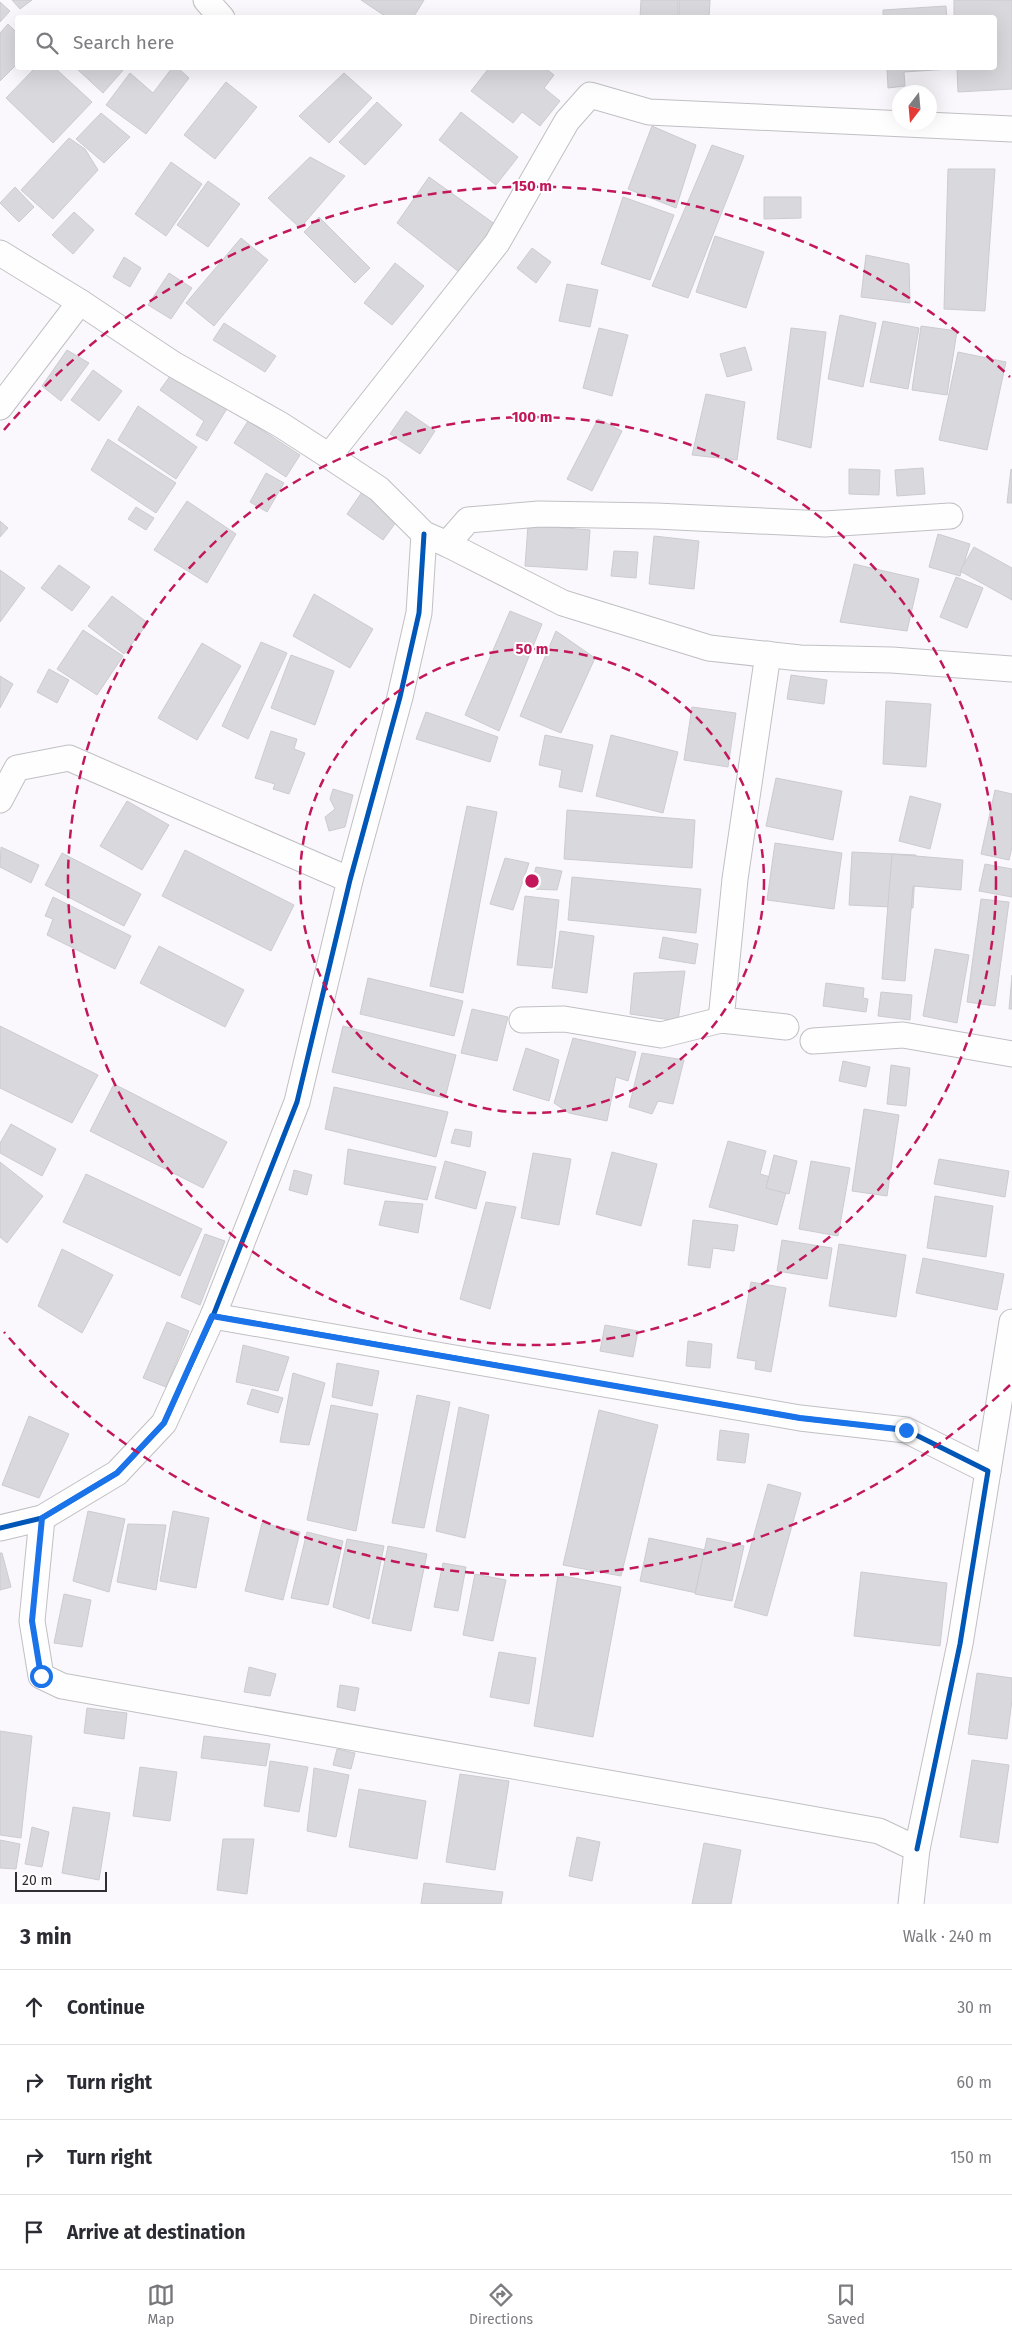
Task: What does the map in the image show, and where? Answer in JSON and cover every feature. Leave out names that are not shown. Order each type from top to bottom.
[{"type":"street","points":[[206,0],[219,15]]},
{"type":"street","points":[[329,456],[497,243],[567,122],[590,95],[649,112],[1012,129]]},
{"type":"street","points":[[0,253],[80,302],[173,364],[281,425],[329,456],[378,489],[424,534],[563,604],[709,648],[768,654],[1012,669]]},
{"type":"street","points":[[0,407],[80,302]]},
{"type":"street","points":[[447,544],[468,520],[539,514],[656,516],[825,524],[950,516]]},
{"type":"street","points":[[0,1528],[42,1518],[117,1473],[164,1423],[212,1316],[297,1102],[350,880],[400,697],[419,613],[424,534]]},
{"type":"street","points":[[721,1020],[735,879],[768,654]]},
{"type":"street","points":[[0,800],[17,768],[68,758],[350,880]]},
{"type":"street","points":[[522,1020],[564,1019],[661,1035],[721,1020],[786,1027]]},
{"type":"street","points":[[813,1042],[904,1035],[1012,1054]]},
{"type":"street","points":[[212,1316],[800,1418],[906,1430],[988,1471]]},
{"type":"street","points":[[911,1904],[917,1849],[960,1644],[1012,1322]]},
{"type":"street","points":[[42,1518],[32,1621],[41,1676],[62,1686],[879,1831],[917,1849]]},
{"type":"building","points":[[12,0],[32,0],[20,9]]},
{"type":"building","points":[[361,0],[424,0],[415,15],[384,15]]},
{"type":"building","points":[[641,0],[678,0],[678,15],[640,15]]},
{"type":"building","points":[[679,0],[710,0],[709,15],[679,15]]},
{"type":"building","points":[[954,0],[1012,0],[1012,89],[958,92],[957,70],[997,70],[997,15],[954,15]]},
{"type":"building","points":[[0,2],[10,11],[0,22]]},
{"type":"building","points":[[946,6],[947,15],[883,15],[883,10]]},
{"type":"building","points":[[8,24],[15,31],[15,66],[0,81],[0,33]]},
{"type":"building","points":[[33,70],[57,70],[92,102],[53,143],[6,98]]},
{"type":"building","points":[[78,70],[123,70],[103,93]]},
{"type":"building","points":[[170,70],[180,70],[189,78],[146,134],[106,105],[130,73],[153,93]]},
{"type":"building","points":[[487,70],[548,70],[554,75],[544,88],[560,101],[540,126],[522,112],[513,123],[471,91]]},
{"type":"building","points":[[887,70],[935,70],[904,72],[905,85],[892,85],[892,88],[888,88]]},
{"type":"building","points":[[344,73],[372,98],[329,143],[299,116]]},
{"type":"building","points":[[226,82],[257,107],[215,159],[184,135]]},
{"type":"building","points":[[377,102],[402,125],[365,165],[339,142]]},
{"type":"building","points":[[461,112],[518,157],[496,185],[439,140]]},
{"type":"building","points":[[101,113],[130,137],[104,163],[76,139]]},
{"type":"building","points":[[652,126],[696,145],[676,208],[628,189]]},
{"type":"building","points":[[69,138],[85,149],[98,170],[53,219],[21,190]]},
{"type":"building","points":[[712,145],[744,156],[688,298],[652,286]]},
{"type":"building","points":[[310,157],[345,176],[300,228],[268,198]]},
{"type":"building","points":[[171,162],[202,184],[166,236],[135,214]]},
{"type":"building","points":[[948,169],[995,169],[985,311],[944,309]]},
{"type":"building","points":[[429,177],[499,227],[464,276],[397,223]]},
{"type":"building","points":[[208,181],[240,204],[208,247],[177,225]]},
{"type":"building","points":[[15,187],[34,207],[19,222],[0,203]]},
{"type":"building","points":[[623,197],[674,215],[650,280],[601,264]]},
{"type":"building","points":[[764,197],[801,197],[801,218],[764,219]]},
{"type":"building","points":[[74,212],[94,230],[73,254],[52,235]]},
{"type":"building","points":[[319,217],[370,268],[355,283],[304,232]]},
{"type":"building","points":[[715,236],[764,252],[746,308],[696,292]]},
{"type":"building","points":[[241,238],[268,260],[214,326],[186,303]]},
{"type":"building","points":[[532,248],[551,262],[536,283],[517,268]]},
{"type":"building","points":[[866,255],[909,264],[910,303],[861,297]]},
{"type":"building","points":[[124,257],[141,268],[130,287],[113,277]]},
{"type":"building","points":[[395,263],[424,286],[392,325],[364,303]]},
{"type":"building","points":[[169,273],[192,288],[171,319],[148,305]]},
{"type":"building","points":[[567,284],[598,290],[590,327],[559,321]]},
{"type":"building","points":[[840,315],[876,323],[863,387],[828,379]]},
{"type":"building","points":[[883,321],[919,328],[908,389],[870,382]]},
{"type":"building","points":[[224,323],[276,356],[265,372],[213,340]]},
{"type":"building","points":[[921,326],[957,331],[947,395],[912,390]]},
{"type":"building","points":[[599,328],[628,335],[612,396],[583,388]]},
{"type":"building","points":[[791,328],[826,332],[811,448],[777,439]]},
{"type":"building","points":[[745,347],[752,370],[727,377],[720,354]]},
{"type":"building","points":[[67,350],[89,363],[61,401],[42,386]]},
{"type":"building","points":[[958,352],[1006,362],[987,450],[939,440]]},
{"type":"building","points":[[93,370],[122,391],[99,421],[71,400]]},
{"type":"building","points":[[173,372],[228,407],[207,441],[196,435],[204,421],[160,390]]},
{"type":"building","points":[[706,394],[745,402],[737,460],[692,455]]},
{"type":"building","points":[[138,406],[197,447],[176,479],[118,440]]},
{"type":"building","points":[[406,411],[435,431],[420,454],[390,434]]},
{"type":"building","points":[[598,419],[622,431],[592,491],[567,479]]},
{"type":"building","points":[[248,421],[300,455],[286,477],[234,443]]},
{"type":"building","points":[[108,439],[176,483],[156,513],[91,470]]},
{"type":"building","points":[[923,468],[925,494],[897,496],[895,470]]},
{"type":"building","points":[[849,469],[880,470],[879,495],[849,494]]},
{"type":"building","points":[[1011,469],[1012,503],[1007,503]]},
{"type":"building","points":[[266,473],[284,483],[267,512],[250,502]]},
{"type":"building","points":[[362,492],[399,518],[383,540],[347,514]]},
{"type":"building","points":[[187,501],[236,534],[207,583],[154,550]]},
{"type":"building","points":[[136,507],[154,518],[146,530],[128,519]]},
{"type":"building","points":[[0,521],[8,528],[0,537]]},
{"type":"building","points":[[528,525],[590,530],[587,570],[525,566]]},
{"type":"building","points":[[938,534],[970,544],[960,576],[929,567]]},
{"type":"building","points":[[654,536],[699,541],[694,589],[649,584]]},
{"type":"building","points":[[974,547],[1012,568],[1012,600],[960,571]]},
{"type":"building","points":[[614,551],[638,552],[636,578],[611,576]]},
{"type":"building","points":[[854,564],[919,579],[907,631],[840,622]]},
{"type":"building","points":[[59,565],[90,587],[72,611],[41,588]]},
{"type":"building","points":[[0,570],[25,588],[0,622]]},
{"type":"building","points":[[956,577],[983,588],[967,628],[940,617]]},
{"type":"building","points":[[314,594],[373,629],[350,668],[293,636]]},
{"type":"building","points":[[112,596],[148,623],[124,654],[88,626]]},
{"type":"building","points":[[510,611],[542,624],[499,731],[465,715]]},
{"type":"building","points":[[83,630],[123,656],[97,695],[57,669]]},
{"type":"building","points":[[556,631],[595,658],[561,733],[520,716]]},
{"type":"building","points":[[261,642],[287,653],[248,739],[222,726]]},
{"type":"building","points":[[202,643],[241,666],[197,740],[158,718]]},
{"type":"building","points":[[291,655],[334,671],[315,725],[271,708]]},
{"type":"building","points":[[49,669],[69,680],[57,703],[37,692]]},
{"type":"building","points":[[791,675],[827,680],[824,704],[787,699]]},
{"type":"building","points":[[0,676],[13,684],[0,708]]},
{"type":"building","points":[[886,701],[931,704],[926,767],[883,764]]},
{"type":"building","points":[[692,707],[736,713],[728,767],[684,760]]},
{"type":"building","points":[[426,712],[498,737],[490,762],[416,739]]},
{"type":"building","points":[[271,731],[297,739],[294,749],[305,753],[289,794],[273,789],[275,784],[255,778]]},
{"type":"building","points":[[545,735],[593,745],[582,792],[559,787],[562,770],[539,765]]},
{"type":"building","points":[[611,735],[678,752],[663,813],[596,796]]},
{"type":"building","points":[[776,778],[842,791],[833,840],[766,826]]},
{"type":"building","points":[[333,789],[353,795],[345,827],[329,831],[325,817],[335,809],[330,799]]},
{"type":"building","points":[[995,790],[1012,794],[1012,847],[1009,860],[981,854]]},
{"type":"building","points":[[910,796],[941,804],[930,849],[899,841]]},
{"type":"building","points":[[127,801],[169,825],[142,870],[100,846]]},
{"type":"building","points":[[467,806],[497,812],[463,993],[430,986]]},
{"type":"building","points":[[567,810],[695,820],[692,868],[564,859]]},
{"type":"building","points":[[775,843],[842,853],[834,909],[767,900]]},
{"type":"building","points":[[1,847],[39,865],[31,883],[0,867]]},
{"type":"building","points":[[185,850],[294,905],[271,951],[162,896]]},
{"type":"building","points":[[852,852],[916,855],[913,908],[849,905]]},
{"type":"building","points":[[62,853],[141,894],[124,926],[45,885]]},
{"type":"building","points":[[892,854],[963,860],[961,890],[913,886],[905,981],[882,979]]},
{"type":"building","points":[[505,858],[529,863],[513,910],[490,904]]},
{"type":"building","points":[[985,864],[1012,869],[1012,897],[979,891]]},
{"type":"building","points":[[536,867],[562,871],[557,890],[530,889]]},
{"type":"building","points":[[572,877],[701,889],[696,933],[568,920]]},
{"type":"building","points":[[525,896],[559,900],[552,968],[517,965]]},
{"type":"building","points":[[53,897],[131,936],[115,969],[47,935],[53,919],[45,916]]},
{"type":"building","points":[[981,899],[1009,902],[995,1006],[967,1002]]},
{"type":"building","points":[[560,931],[594,936],[587,993],[552,988]]},
{"type":"building","points":[[663,937],[698,944],[695,964],[659,958]]},
{"type":"building","points":[[159,946],[244,990],[225,1027],[140,983]]},
{"type":"building","points":[[935,949],[969,955],[957,1023],[923,1016]]},
{"type":"building","points":[[685,971],[678,1021],[630,1014],[634,973]]},
{"type":"building","points":[[1012,975],[1012,1009],[1009,1009]]},
{"type":"building","points":[[368,978],[463,1001],[454,1036],[360,1014]]},
{"type":"building","points":[[826,983],[864,988],[863,998],[868,999],[866,1012],[823,1006]]},
{"type":"building","points":[[881,992],[912,995],[910,1020],[878,1016]]},
{"type":"building","points":[[472,1009],[508,1017],[497,1061],[461,1053]]},
{"type":"building","points":[[0,1026],[98,1075],[72,1123],[0,1088]]},
{"type":"building","points":[[343,1026],[456,1055],[445,1098],[332,1072]]},
{"type":"building","points":[[573,1038],[636,1052],[628,1081],[616,1077],[607,1121],[569,1113],[554,1103]]},
{"type":"building","points":[[526,1048],[559,1060],[549,1101],[513,1090]]},
{"type":"building","points":[[642,1053],[684,1060],[673,1104],[658,1101],[652,1114],[629,1107]]},
{"type":"building","points":[[843,1061],[870,1067],[866,1087],[839,1081]]},
{"type":"building","points":[[891,1065],[910,1068],[906,1106],[887,1104]]},
{"type":"building","points":[[114,1084],[227,1142],[203,1188],[90,1131]]},
{"type":"building","points":[[334,1087],[448,1112],[436,1157],[325,1129]]},
{"type":"building","points":[[864,1109],[899,1115],[887,1196],[852,1191]]},
{"type":"building","points":[[11,1124],[56,1149],[42,1176],[0,1153],[0,1143]]},
{"type":"building","points":[[455,1129],[472,1132],[470,1147],[451,1143]]},
{"type":"building","points":[[728,1141],[766,1151],[760,1174],[789,1182],[777,1225],[709,1207]]},
{"type":"building","points":[[348,1149],[436,1167],[427,1200],[344,1184]]},
{"type":"building","points":[[612,1152],[657,1164],[641,1226],[596,1214]]},
{"type":"building","points":[[533,1153],[571,1159],[559,1225],[521,1218]]},
{"type":"building","points":[[774,1155],[797,1161],[789,1194],[766,1188]]},
{"type":"building","points":[[939,1159],[1009,1171],[1005,1197],[934,1184]]},
{"type":"building","points":[[445,1161],[486,1172],[476,1209],[435,1198]]},
{"type":"building","points":[[811,1161],[850,1168],[838,1236],[799,1229]]},
{"type":"building","points":[[0,1162],[43,1196],[7,1243],[0,1237]]},
{"type":"building","points":[[294,1170],[312,1175],[307,1195],[289,1190]]},
{"type":"building","points":[[86,1174],[202,1229],[180,1276],[63,1222]]},
{"type":"building","points":[[935,1196],[993,1206],[986,1257],[927,1248]]},
{"type":"building","points":[[385,1201],[423,1204],[418,1233],[379,1225]]},
{"type":"building","points":[[486,1202],[516,1207],[490,1309],[460,1299]]},
{"type":"building","points":[[693,1220],[738,1225],[734,1251],[713,1248],[710,1268],[688,1265]]},
{"type":"building","points":[[205,1234],[225,1241],[200,1305],[181,1297]]},
{"type":"building","points":[[782,1240],[832,1248],[827,1279],[777,1271]]},
{"type":"building","points":[[839,1244],[906,1255],[896,1317],[829,1306]]},
{"type":"building","points":[[62,1249],[113,1275],[82,1333],[38,1306]]},
{"type":"building","points":[[923,1258],[1004,1274],[997,1310],[916,1293]]},
{"type":"building","points":[[751,1282],[786,1288],[771,1372],[755,1369],[756,1361],[737,1358]]},
{"type":"building","points":[[167,1322],[189,1331],[166,1387],[143,1378]]},
{"type":"building","points":[[605,1325],[638,1331],[633,1357],[600,1351]]},
{"type":"building","points":[[688,1341],[712,1344],[710,1368],[686,1366]]},
{"type":"building","points":[[243,1345],[289,1357],[278,1391],[236,1382]]},
{"type":"building","points":[[337,1363],[379,1371],[372,1406],[332,1397]]},
{"type":"building","points":[[293,1373],[325,1383],[309,1445],[280,1442]]},
{"type":"building","points":[[252,1389],[283,1398],[278,1413],[247,1404]]},
{"type":"building","points":[[417,1395],[450,1402],[424,1528],[392,1523]]},
{"type":"building","points":[[331,1405],[378,1414],[356,1531],[307,1520]]},
{"type":"building","points":[[459,1407],[489,1415],[465,1538],[436,1531]]},
{"type":"building","points":[[599,1410],[658,1425],[621,1576],[563,1565]]},
{"type":"building","points":[[29,1416],[69,1434],[39,1498],[2,1485]]},
{"type":"building","points":[[720,1430],[749,1434],[745,1463],[717,1460]]},
{"type":"building","points":[[768,1484],[801,1493],[767,1616],[734,1607]]},
{"type":"building","points":[[88,1511],[125,1519],[109,1592],[73,1581]]},
{"type":"building","points":[[173,1511],[209,1518],[196,1588],[160,1581]]},
{"type":"building","points":[[262,1523],[300,1532],[283,1600],[245,1591]]},
{"type":"building","points":[[128,1524],[166,1525],[156,1590],[117,1582]]},
{"type":"building","points":[[307,1532],[343,1541],[328,1605],[291,1598]]},
{"type":"building","points":[[649,1538],[720,1553],[711,1596],[640,1581]]},
{"type":"building","points":[[707,1538],[744,1546],[732,1601],[695,1594]]},
{"type":"building","points":[[347,1539],[384,1546],[369,1619],[333,1607]]},
{"type":"building","points":[[388,1546],[427,1554],[411,1631],[372,1623]]},
{"type":"building","points":[[0,1553],[2,1553],[11,1587],[0,1590]]},
{"type":"building","points":[[443,1563],[466,1567],[458,1611],[434,1607]]},
{"type":"building","points":[[861,1572],[947,1583],[940,1646],[854,1636]]},
{"type":"building","points":[[475,1574],[506,1580],[493,1641],[463,1635]]},
{"type":"building","points":[[558,1575],[621,1587],[593,1737],[534,1726]]},
{"type":"building","points":[[64,1594],[91,1600],[82,1647],[54,1643]]},
{"type":"building","points":[[499,1652],[536,1658],[529,1704],[490,1697]]},
{"type":"building","points":[[249,1667],[276,1674],[270,1696],[244,1692]]},
{"type":"building","points":[[977,1673],[1012,1678],[1012,1700],[1007,1739],[968,1734]]},
{"type":"building","points":[[340,1685],[359,1688],[355,1711],[337,1707]]},
{"type":"building","points":[[87,1708],[127,1713],[124,1739],[84,1733]]},
{"type":"building","points":[[0,1731],[32,1736],[21,1838],[0,1835]]},
{"type":"building","points":[[204,1736],[270,1744],[266,1766],[201,1758]]},
{"type":"building","points":[[337,1749],[355,1753],[351,1769],[333,1765]]},
{"type":"building","points":[[972,1760],[1009,1765],[998,1843],[960,1837]]},
{"type":"building","points":[[270,1761],[308,1767],[299,1812],[264,1806]]},
{"type":"building","points":[[140,1767],[177,1772],[170,1821],[133,1816]]},
{"type":"building","points":[[314,1768],[349,1775],[336,1837],[307,1831]]},
{"type":"building","points":[[460,1774],[509,1781],[495,1870],[446,1862]]},
{"type":"building","points":[[359,1789],[426,1801],[417,1859],[349,1847]]},
{"type":"building","points":[[73,1807],[110,1813],[99,1880],[62,1873]]},
{"type":"building","points":[[32,1827],[49,1832],[42,1867],[25,1864]]},
{"type":"building","points":[[577,1837],[600,1842],[592,1881],[569,1876]]},
{"type":"building","points":[[223,1839],[254,1839],[247,1894],[217,1890]]},
{"type":"building","points":[[0,1840],[20,1844],[16,1869],[0,1868]]},
{"type":"building","points":[[704,1843],[741,1850],[731,1904],[692,1904]]},
{"type":"building","points":[[424,1883],[503,1892],[501,1904],[421,1904]]},
{"type":"cycle path","points":[[0,1528],[42,1518],[117,1473],[164,1423],[213,1316],[297,1102],[350,880],[400,697],[419,613],[424,534]]},
{"type":"cycle path","points":[[213,1316],[800,1418],[906,1430],[988,1471],[960,1644],[917,1849]]},
{"type":"route","points":[[41,1676],[32,1621],[42,1518],[117,1473],[164,1423],[212,1316],[800,1418],[906,1430]]}]
